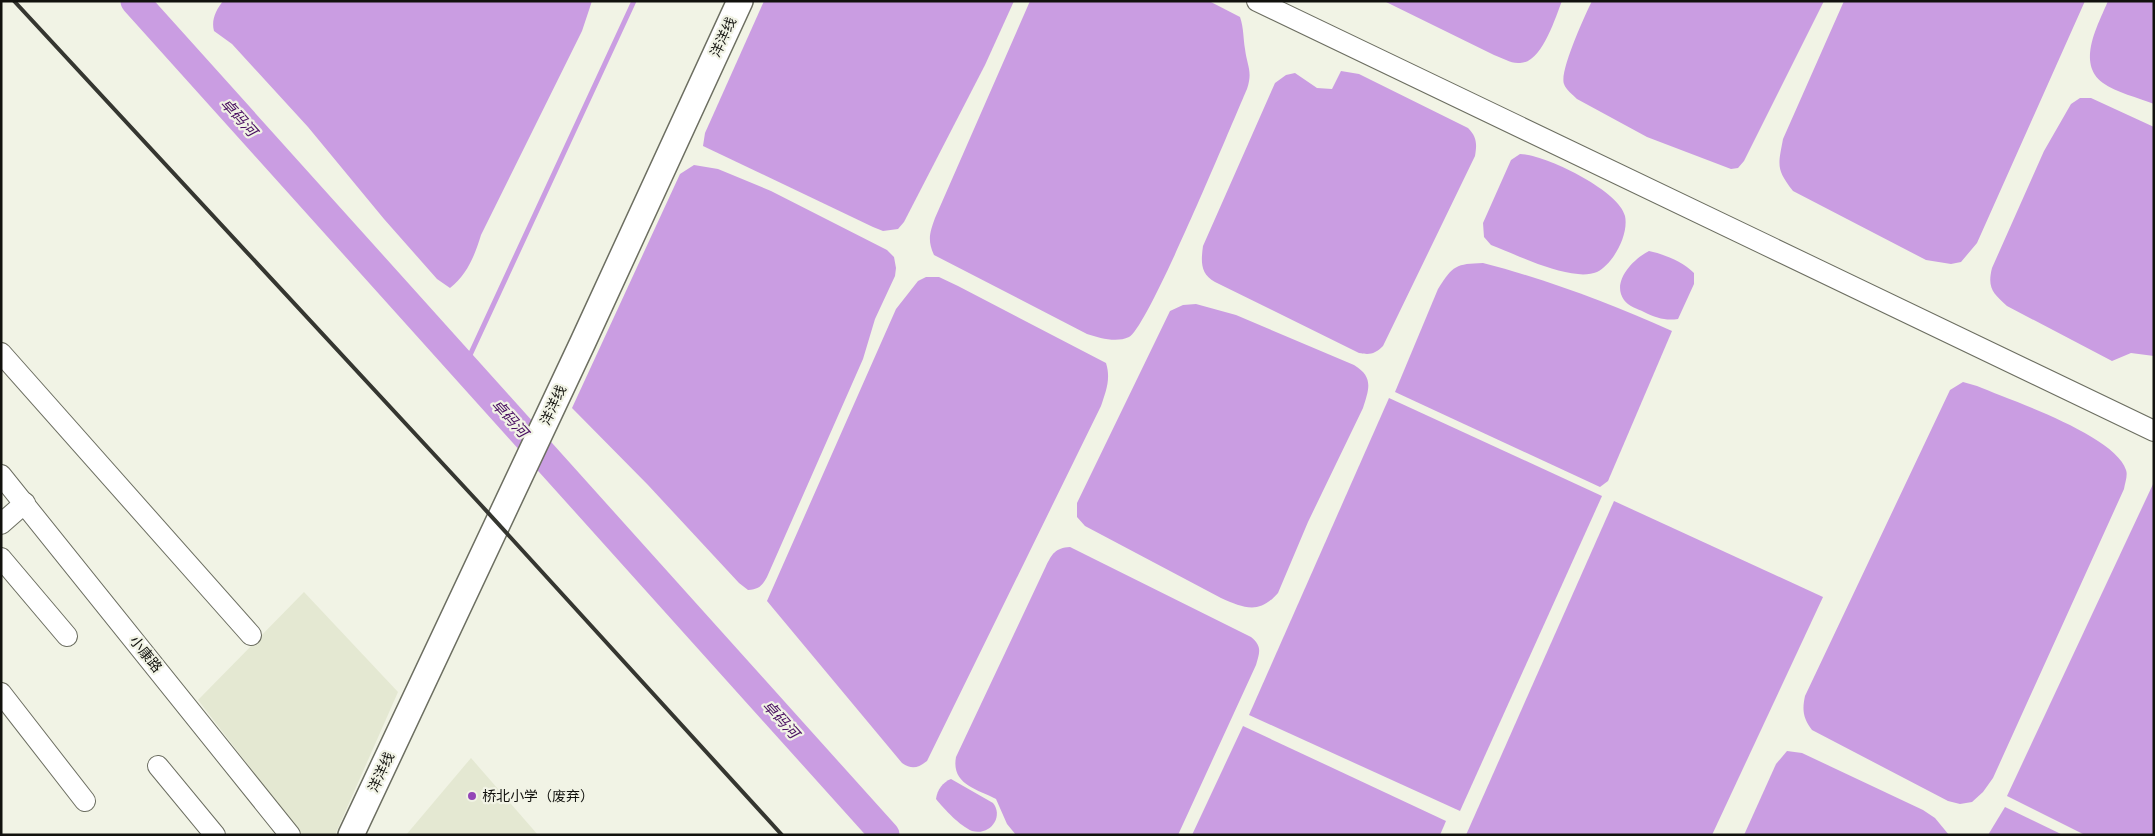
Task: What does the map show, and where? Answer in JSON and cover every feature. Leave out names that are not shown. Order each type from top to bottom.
[{"type":"main road","name":"洋洋线","points":[[351,835],[546,421],[740,1]]},
{"type":"street","points":[[1257,1],[2154,430]]},
{"type":"street","points":[[1,352],[251,635]]},
{"type":"street","name":"小康路","points":[[1,475],[290,835]]},
{"type":"street","points":[[1,524],[25,503]]},
{"type":"street","points":[[1,558],[67,636]]},
{"type":"street","points":[[1,693],[86,801]]},
{"type":"street","points":[[158,766],[215,835]]},
{"type":"shaded area","points":[[223,1],[592,1],[582,31],[481,235],[470,264],[450,288],[437,279],[384,219],[308,127],[232,44],[214,31],[215,15]]},
{"type":"shaded area","points":[[764,1],[1014,1],[985,65],[904,222],[898,229],[883,231],[873,227],[703,146],[705,133]]},
{"type":"shaded area","points":[[1030,1],[1209,1],[1240,17],[1250,73],[1247,89],[1171,264],[1139,325],[1129,337],[1124,339],[1108,339],[1087,334],[934,255],[932,250],[930,236],[935,218]]},
{"type":"shaded area","points":[[1384,1],[1562,1],[1541,48],[1528,61],[1517,63],[1494,55]]},
{"type":"shaded area","points":[[1592,1],[1824,1],[1744,161],[1738,168],[1731,169],[1647,137],[1577,99],[1568,90],[1563,78],[1565,68]]},
{"type":"shaded area","points":[[1844,1],[2085,1],[1977,243],[1961,262],[1951,264],[1926,260],[1793,191],[1781,172],[1779,162],[1783,139]]},
{"type":"shaded area","points":[[2108,1],[2154,1],[2154,104],[2114,89],[2103,83],[2095,75],[2090,55],[2095,32]]},
{"type":"shaded area","points":[[1341,71],[1359,74],[1468,128],[1475,138],[1476,144],[1475,156],[1383,346],[1369,354],[1359,353],[1215,282],[1204,271],[1202,262],[1203,246],[1275,83],[1286,75],[1295,73],[1317,88],[1332,89]]},
{"type":"shaded area","points":[[2080,98],[2091,98],[2154,127],[2154,356],[2131,353],[2112,361],[2007,306],[1992,290],[1990,281],[1992,268],[2044,151],[2071,104]]},
{"type":"shaded area","points":[[1520,154],[1546,160],[1580,176],[1596,185],[1620,206],[1625,216],[1625,232],[1619,248],[1609,263],[1603,268],[1590,274],[1568,273],[1491,245],[1484,237],[1483,223],[1511,160]]},
{"type":"shaded area","points":[[694,165],[718,169],[771,191],[887,250],[894,257],[896,268],[895,276],[875,319],[863,359],[767,577],[758,588],[752,590],[748,590],[739,583],[648,485],[572,408],[680,174]]},
{"type":"shaded area","points":[[1649,251],[1673,259],[1694,273],[1694,284],[1678,319],[1665,319],[1648,314],[1628,304],[1621,293],[1620,286],[1626,272],[1631,265]]},
{"type":"shaded area","points":[[1483,263],[1579,293],[1672,331],[1608,481],[1600,487],[1395,392],[1443,281],[1456,267]]},
{"type":"shaded area","points":[[926,277],[939,277],[958,286],[1106,363],[1108,380],[1101,406],[927,761],[918,767],[912,767],[902,763],[767,601],[896,309],[918,281]]},
{"type":"shaded area","points":[[1196,304],[1236,315],[1354,365],[1365,374],[1367,379],[1368,389],[1363,408],[1308,522],[1278,593],[1271,600],[1258,607],[1244,607],[1221,598],[1085,526],[1077,517],[1077,503],[1170,311],[1183,305]]},
{"type":"shaded area","points":[[1963,382],[2060,420],[2083,432],[2103,444],[2118,457],[2127,474],[2124,489],[1993,778],[1983,792],[1972,802],[1960,804],[1948,801],[1812,730],[1805,718],[1804,706],[1805,696],[1950,390]]},
{"type":"shaded area","points":[[1389,398],[1602,496],[1460,811],[1249,715]]},
{"type":"shaded area","points":[[2154,482],[2154,835],[2085,835],[2007,796]]},
{"type":"shaded area","points":[[1614,501],[1823,597],[1712,835],[1466,835]]},
{"type":"shaded area","points":[[1070,547],[1251,637],[1257,643],[1259,653],[1256,665],[1178,835],[1016,835],[1007,824],[996,799],[973,788],[961,780],[957,774],[955,766],[956,757],[1046,566],[1055,552]]},
{"type":"shaded area","points":[[304,592],[398,692],[335,835],[302,835],[198,700]]},
{"type":"shaded area","points":[[1243,726],[1446,821],[1440,835],[1192,835]]},
{"type":"shaded area","points":[[1787,751],[1802,753],[1923,810],[1935,818],[1949,835],[1744,835],[1776,764]]},
{"type":"shaded area","name":"桥北小学（废弃）","points":[[471,758],[538,835],[406,835]]},
{"type":"shaded area","points":[[951,779],[993,803],[997,814],[996,819],[989,828],[979,832],[967,829],[943,808],[936,799],[941,787]]},
{"type":"shaded area","points":[[2005,807],[2063,835],[1988,835]]},
{"type":"waterway","name":"卓码河","points":[[135,1],[885,835]]},
{"type":"waterway","points":[[464,368],[634,1]]},
{"type":"railway","points":[[14,1],[481,505],[782,835]]},
{"type":"place","name":"桥北小学（废弃）","points":[[472,796]]}]
